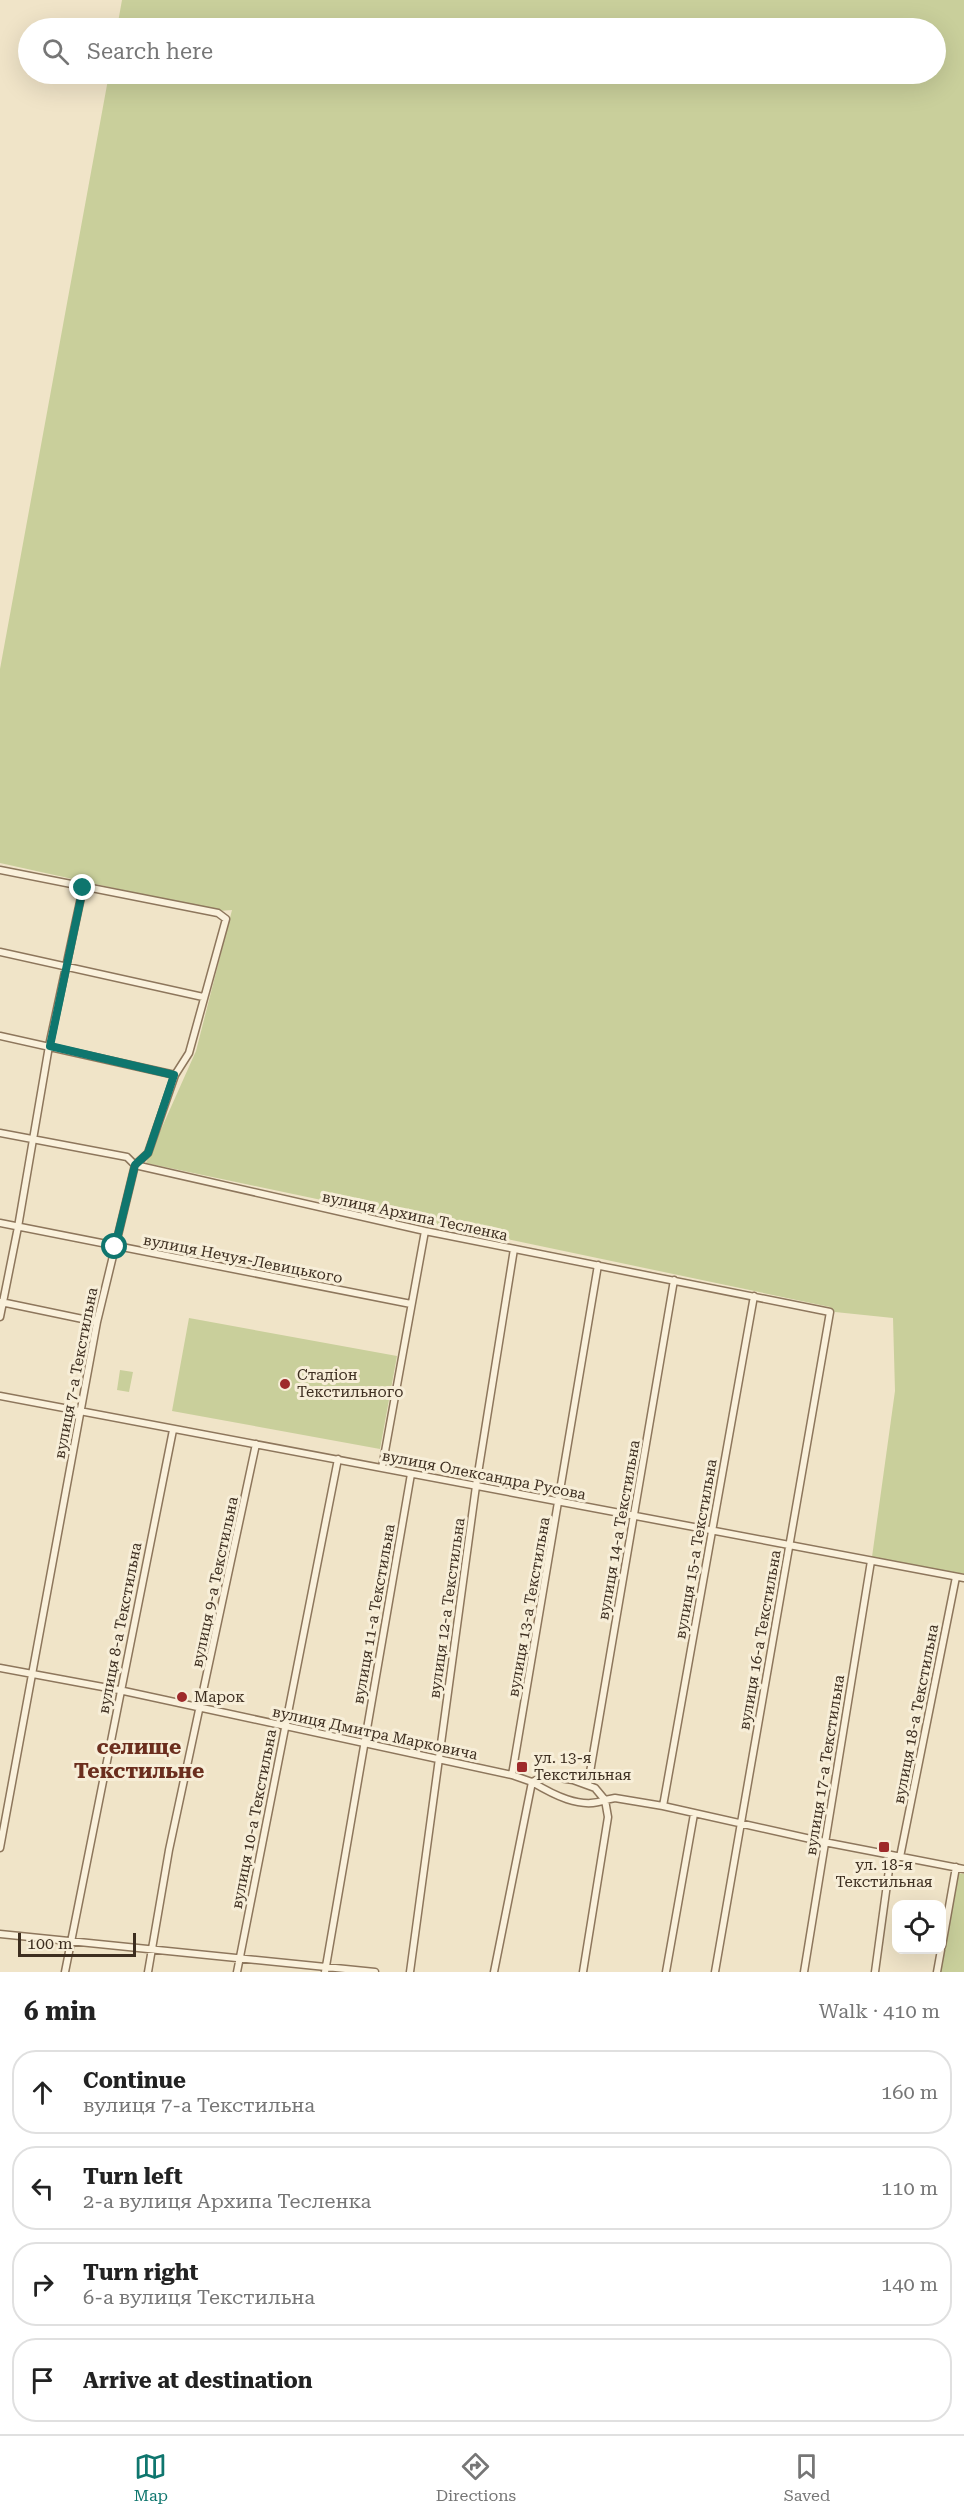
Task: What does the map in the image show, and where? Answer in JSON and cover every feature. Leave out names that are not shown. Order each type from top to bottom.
[{"type":"street","points":[[0,870],[83,888],[50,1046],[0,1317]]},
{"type":"street","name":"вулиця 7-а Текстильна","points":[[0,1848],[97,1322],[115,1247],[135,1165],[148,1153],[174,1075],[189,1053],[226,919],[218,913],[83,888]]},
{"type":"street","points":[[0,952],[67,965],[203,997]]},
{"type":"street","points":[[0,1036],[174,1075]]},
{"type":"street","name":"вулиця Архипа Тесленка","points":[[0,1133],[128,1157],[135,1165],[425,1231],[830,1312]]},
{"type":"street","name":"вулиця Нечуя-Левицького","points":[[0,1223],[411,1304]]},
{"type":"street","points":[[382,1468],[425,1231]]},
{"type":"street","name":"вулиця 12-а Текстильна","points":[[410,1972],[476,1486],[514,1249]]},
{"type":"street","name":"вулиця 13-а Текстильна","points":[[512,1775],[598,1265]]},
{"type":"street","name":"вулиця 14-а Текстильна","points":[[588,1784],[674,1280]]},
{"type":"street","name":"вулиця 15-а Текстильна","points":[[663,1806],[754,1296]]},
{"type":"street","points":[[2,1302],[97,1322]]},
{"type":"street","name":"вулиця 16-а Текстильна","points":[[715,1972],[830,1312]]},
{"type":"street","name":"вулиця Олександра Русова","points":[[0,1396],[964,1578]]},
{"type":"street","name":"вулиця 8-а Текстильна","points":[[65,1972],[119,1690],[173,1430]]},
{"type":"street","name":"вулиця 9-а Текстильна","points":[[148,1972],[169,1850],[256,1444]]},
{"type":"street","name":"вулиця 10-а Текстильна","points":[[237,1972],[338,1459]]},
{"type":"street","name":"вулиця 11-а Текстильна","points":[[326,1970],[411,1474]]},
{"type":"street","name":"вулиця 17-а Текстильна","points":[[804,1972],[871,1562]]},
{"type":"street","name":"вулиця 18-а Текстильна","points":[[900,1857],[956,1577]]},
{"type":"street","name":"вулиця Дмитра Марковича","points":[[0,1668],[119,1690],[512,1775],[532,1782],[555,1796],[589,1804],[615,1798],[663,1806],[824,1842],[964,1869]]},
{"type":"street","name":"вулиця Дмитра Марковича","points":[[532,1782],[546,1776],[588,1784]]},
{"type":"street","points":[[494,1972],[532,1782]]},
{"type":"street","points":[[583,1972],[608,1817],[605,1800],[595,1788],[588,1784]]},
{"type":"street","points":[[666,1972],[694,1814]]},
{"type":"street","points":[[875,1972],[891,1855]]},
{"type":"street","points":[[946,1921],[956,1867]]},
{"type":"street","points":[[0,1934],[238,1958],[326,1970],[375,1972]]},
{"type":"street","points":[[936,1972],[940,1954]]},
{"type":"green space","points":[[122,0],[964,0],[964,1574],[872,1557],[895,1391],[893,1318],[835,1312],[830,1307],[146,1163],[196,1051],[232,910],[218,911],[0,863],[0,669],[107,84],[946,84],[946,18],[119,18]]},
{"type":"green space","name":"Стадіон Текстильного","points":[[189,1318],[397,1356],[380,1449],[172,1411]]},
{"type":"green space","points":[[120,1370],[133,1372],[129,1392],[117,1390]]},
{"type":"green space","points":[[958,1873],[964,1874],[964,1972],[939,1972],[942,1954],[946,1954],[946,1936]]},
{"type":"place","name":"Стадіон Текстильного","points":[[285,1384]]},
{"type":"place","name":"Марок","points":[[182,1697]]},
{"type":"place","name":"ул. 13-я Текстильная","points":[[522,1767]]},
{"type":"place","name":"ул. 18-я Текстильная","points":[[884,1847]]},
{"type":"district","name":"селище Текстильне","points":[[139,1759]]},
{"type":"route","points":[[83,888],[50,1046],[174,1075],[148,1153],[135,1165],[115,1247]]}]
